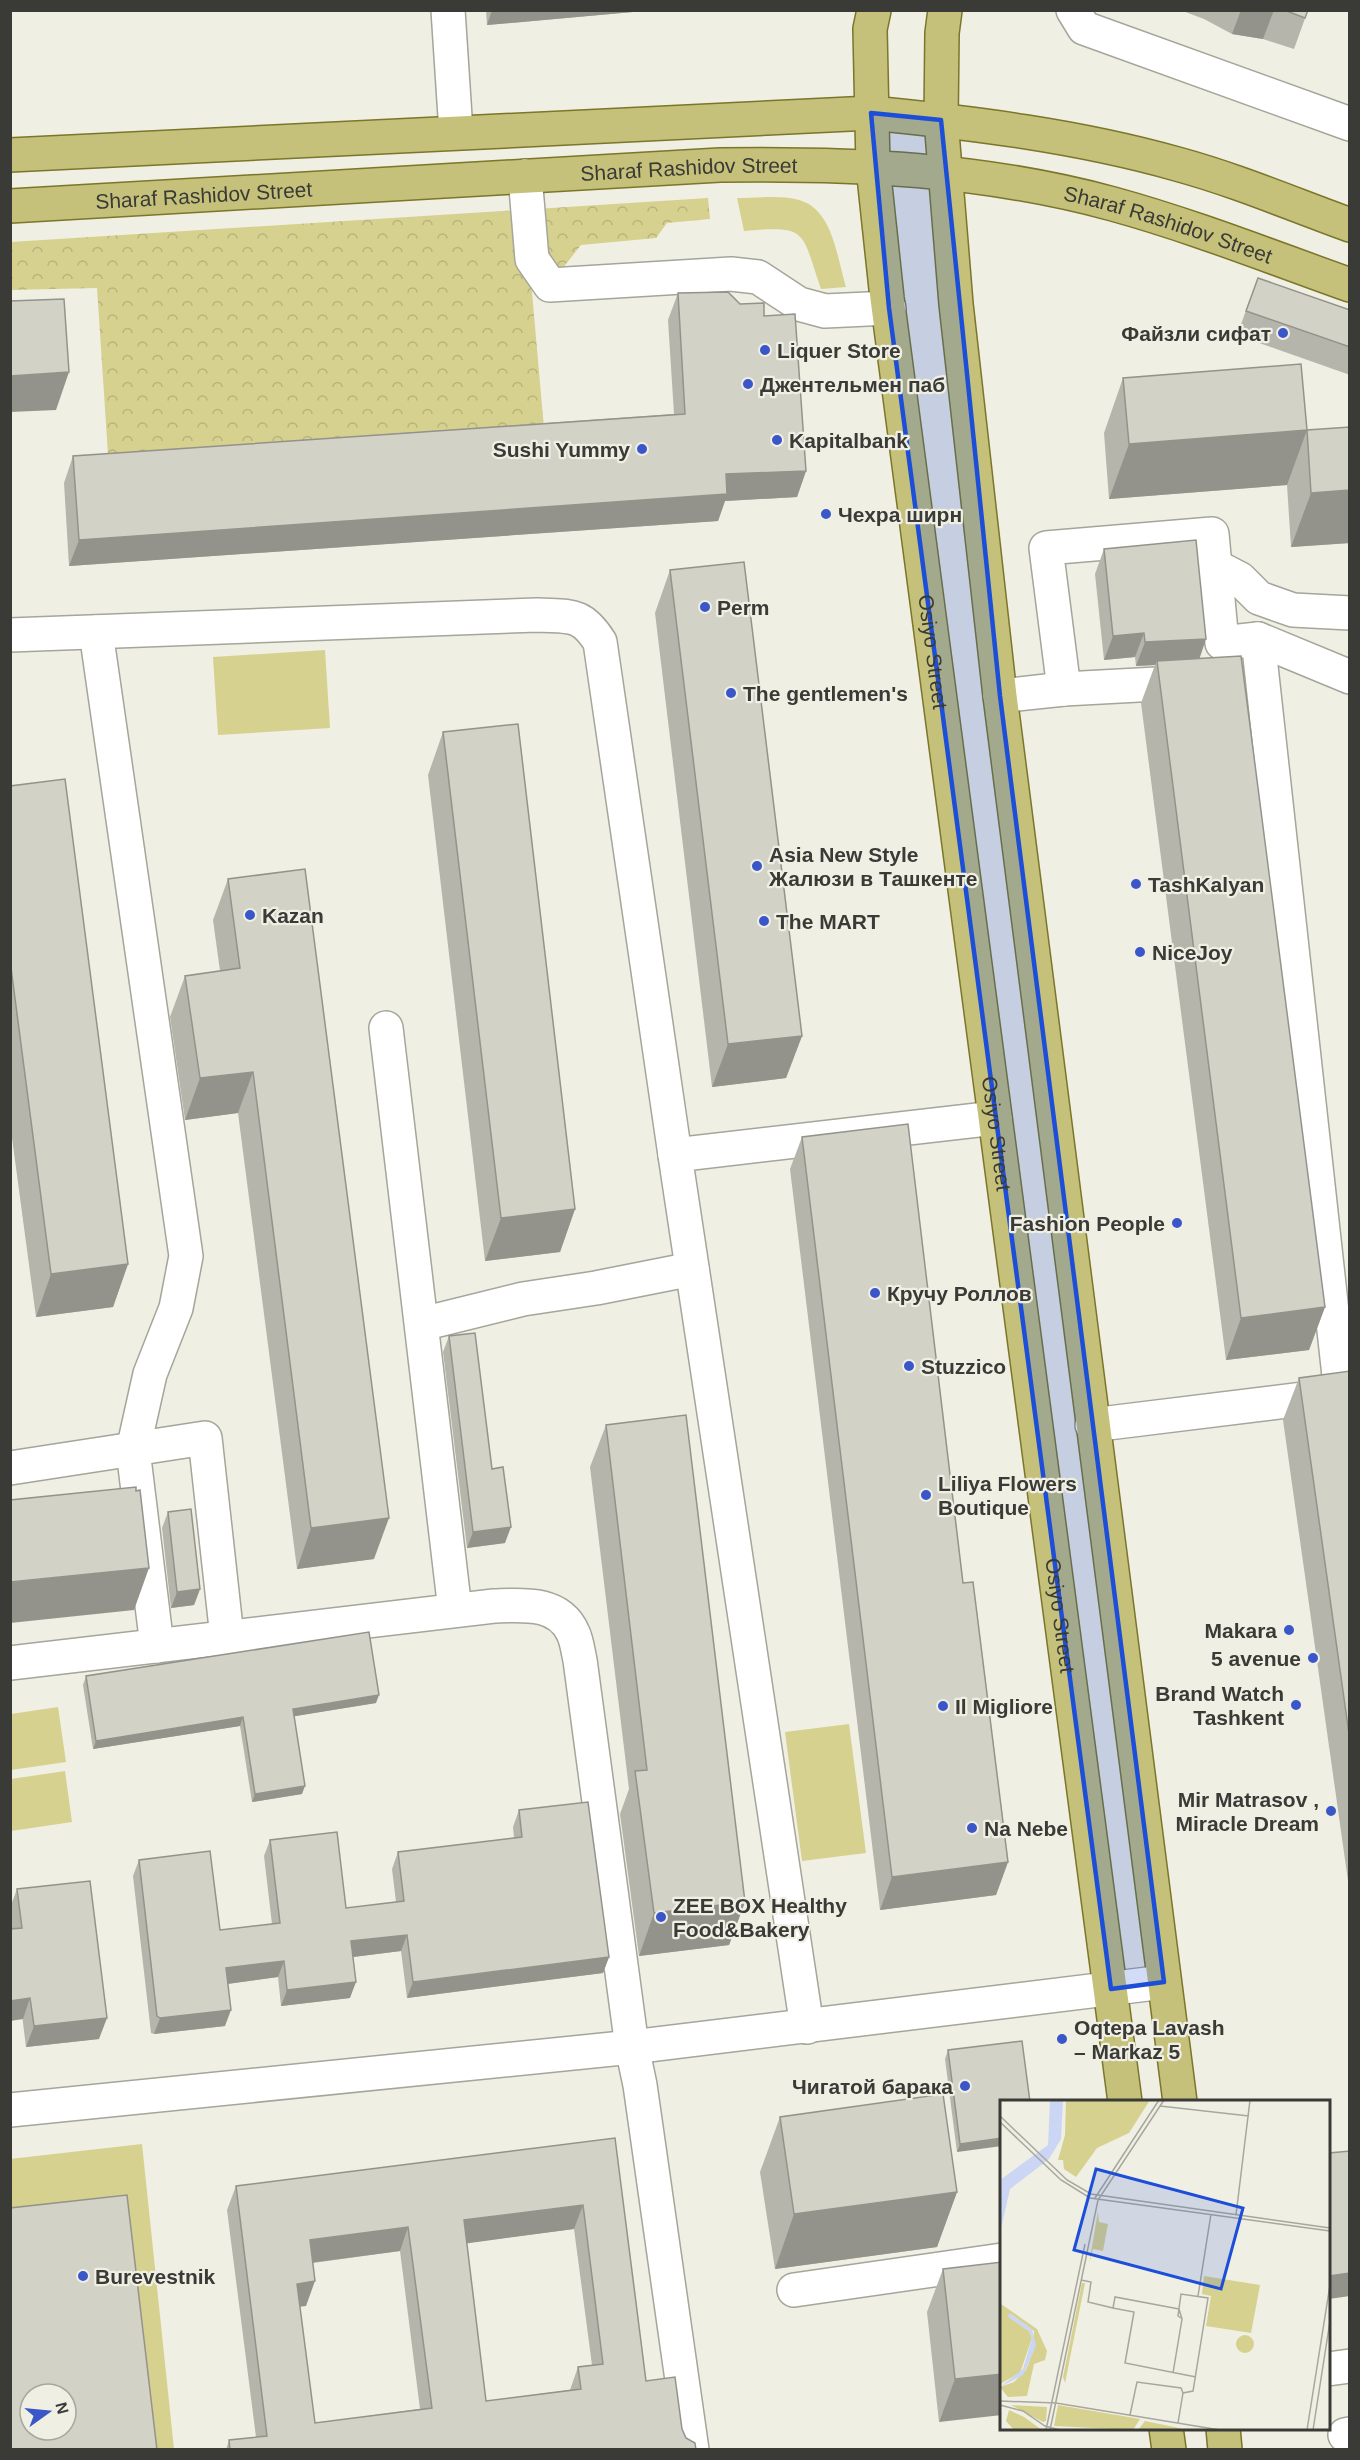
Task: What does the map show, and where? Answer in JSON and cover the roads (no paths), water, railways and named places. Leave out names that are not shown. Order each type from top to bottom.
[{"type":"main road","name":"Osiyo Street","points":[[874,10],[870,28],[873,167],[889,308],[1125,2100]]},
{"type":"main road","points":[[945,10],[942,33],[941,120],[956,304],[1000,696],[1180,2100]]},
{"type":"main road","points":[[10,154],[871,112],[941,120],[1149,156],[1210,174],[1350,225]]},
{"type":"main road","name":"Sharaf Rashidov Street","points":[[10,206],[720,165],[799,164],[873,167],[946,172],[1111,203],[1170,220],[1350,285]]},
{"type":"main road","points":[[1223,2430],[1225,2450]]},
{"type":"street","points":[[448,10],[456,132]]},
{"type":"street","points":[[1073,10],[1084,28],[1350,124]]},
{"type":"street","points":[[525,176],[532,259],[550,285],[731,274],[758,277],[799,304],[825,311],[889,308]]},
{"type":"street","points":[[1064,689],[1046,548],[1212,534],[1222,643],[1258,639],[1350,677]]},
{"type":"street","points":[[1215,566],[1240,579],[1259,598],[1293,610],[1350,613]]},
{"type":"street","points":[[10,635],[537,615],[576,617],[590,626],[600,642],[807,2027]]},
{"type":"street","points":[[96,632],[186,1256],[176,1308],[150,1374],[133,1449],[157,1646]]},
{"type":"street","points":[[1092,1425],[1346,1393],[1242,680],[1258,639]]},
{"type":"street","points":[[1000,696],[1064,689],[1242,680]]},
{"type":"street","points":[[386,1028],[455,1610]]},
{"type":"street","points":[[675,1155],[996,1119]]},
{"type":"street","points":[[422,1324],[523,1299],[596,1288],[692,1269]]},
{"type":"street","points":[[10,1468],[205,1438],[227,1637]]},
{"type":"street","points":[[10,1664],[494,1606],[538,1605],[560,1617],[573,1632],[580,1660],[632,2047],[640,2085],[692,2450]]},
{"type":"street","points":[[10,2110],[632,2047],[1164,1982]]},
{"type":"street","points":[[794,2290],[1000,2260]]},
{"type":"street","points":[[1330,2369],[1350,2366]]},
{"type":"place","name":"Файзли сифат","points":[[1283,333]]},
{"type":"place","name":"Liquer Store","points":[[765,350]]},
{"type":"place","name":"Джентельмен паб","points":[[748,384]]},
{"type":"place","name":"Kapitalbank","points":[[777,440]]},
{"type":"place","name":"Sushi Yummy","points":[[642,449]]},
{"type":"place","name":"Чехра ширн","points":[[826,514]]},
{"type":"place","name":"Perm","points":[[705,607]]},
{"type":"place","name":"The gentlemen's","points":[[731,693]]},
{"type":"place","name":"Asia New Style Жалюзи в Ташкенте","points":[[757,866]]},
{"type":"place","name":"TashKalyan","points":[[1136,884]]},
{"type":"place","name":"Kazan","points":[[250,915]]},
{"type":"place","name":"The MART","points":[[764,921]]},
{"type":"place","name":"NiceJoy","points":[[1140,952]]},
{"type":"place","name":"Fashion People","points":[[1177,1223]]},
{"type":"place","name":"Кручу Роллов","points":[[875,1293]]},
{"type":"place","name":"Stuzzico","points":[[909,1366]]},
{"type":"place","name":"Liliya Flowers Boutique","points":[[926,1495]]},
{"type":"place","name":"Makara","points":[[1289,1630]]},
{"type":"place","name":"5 avenue","points":[[1313,1658]]},
{"type":"place","name":"Brand Watch Tashkent","points":[[1296,1705]]},
{"type":"place","name":"Il Migliore","points":[[943,1706]]},
{"type":"place","name":"Mir Matrasov , Miracle Dream","points":[[1331,1811]]},
{"type":"place","name":"Na Nebe","points":[[972,1828]]},
{"type":"place","name":"ZEE BOX Healthy Food&Bakery","points":[[661,1917]]},
{"type":"place","name":"Oqtepa Lavash – Markaz 5","points":[[1062,2039]]},
{"type":"place","name":"Чигатой барака","points":[[965,2086]]},
{"type":"place","name":"Burevestnik","points":[[83,2276]]}]
